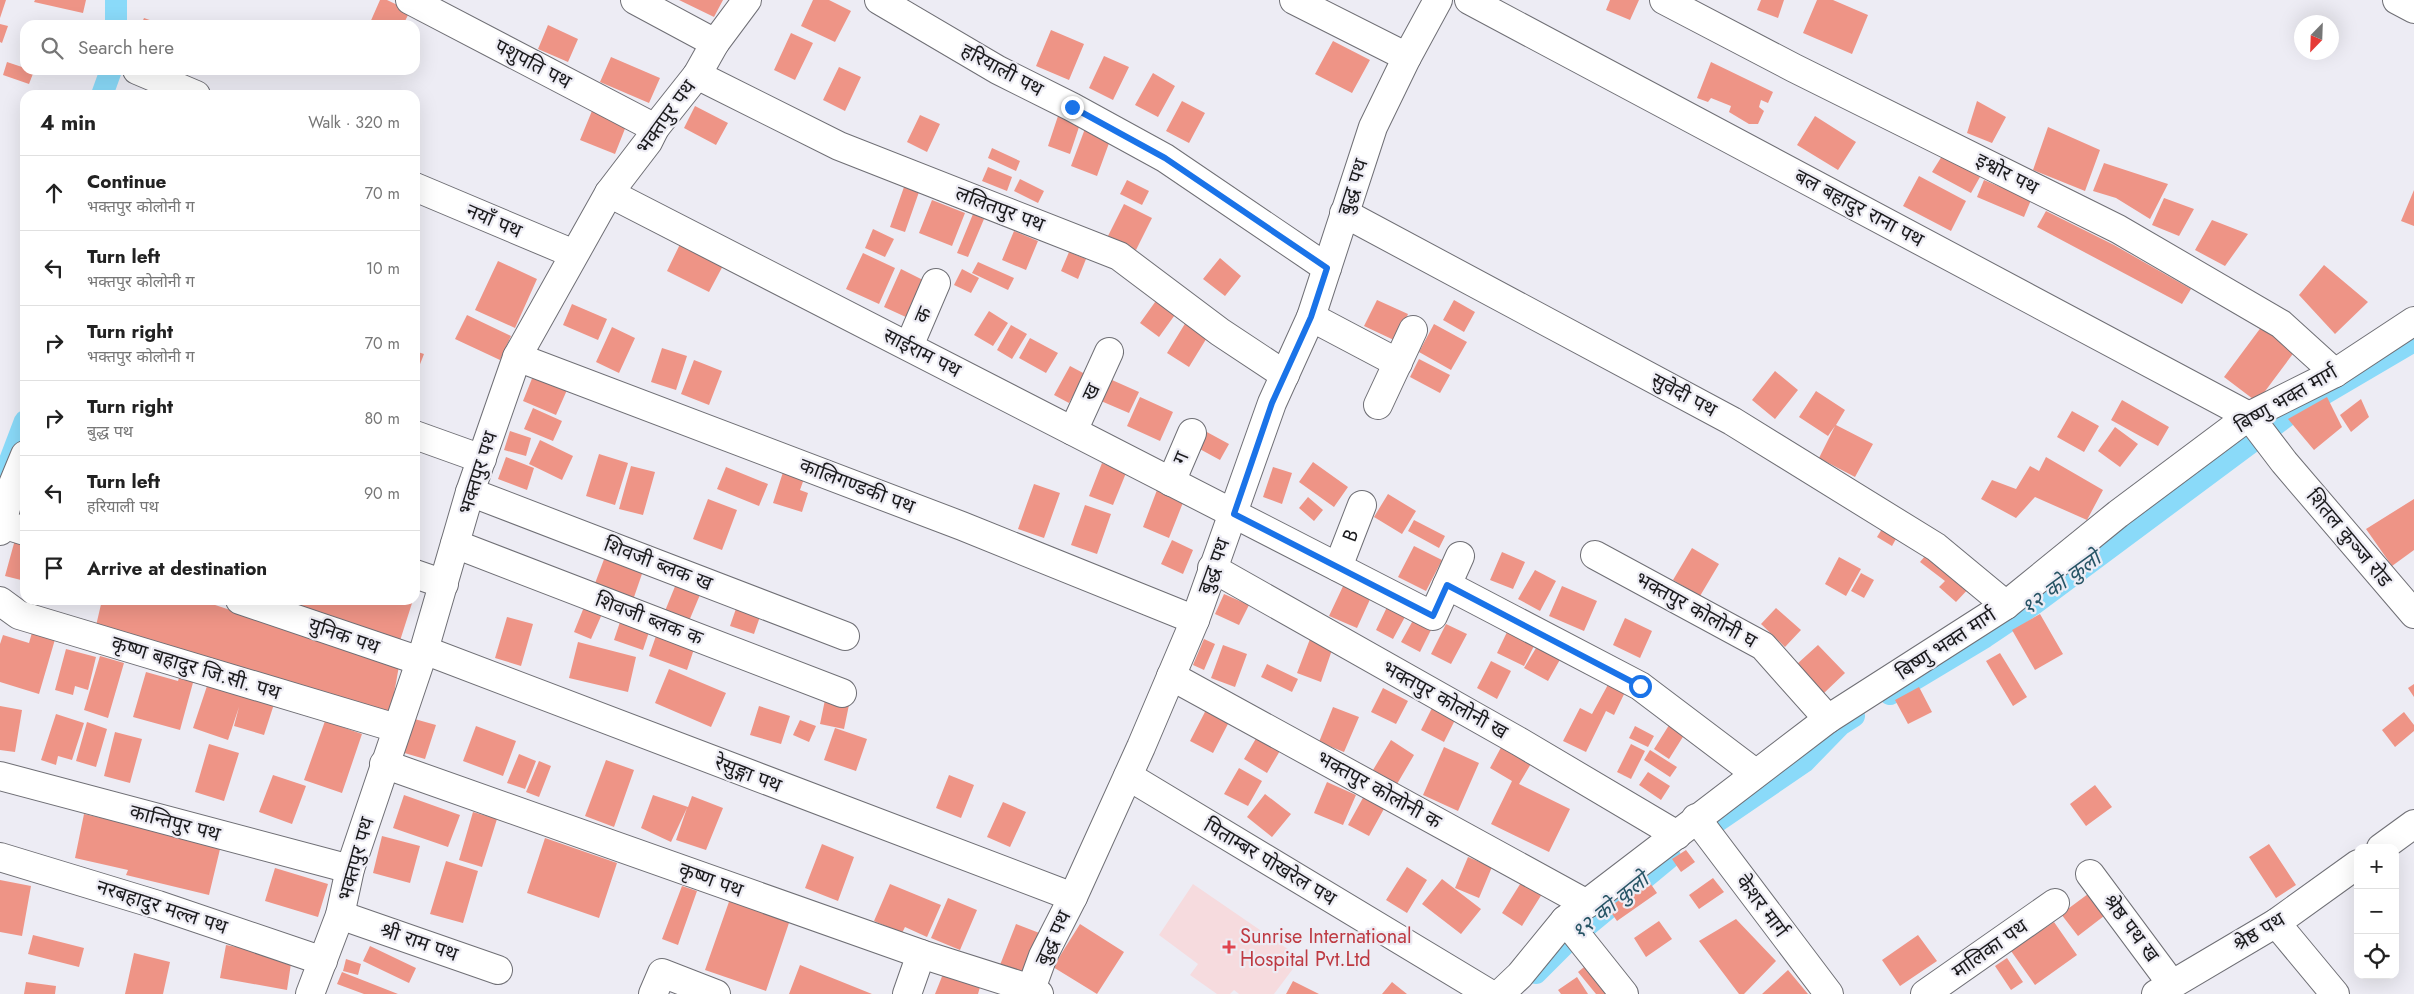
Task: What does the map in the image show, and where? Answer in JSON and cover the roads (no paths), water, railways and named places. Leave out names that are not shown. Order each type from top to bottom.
[{"type":"street","name":"पशुपति पथ","points":[[410,0],[655,128]]},
{"type":"street","points":[[635,0],[715,43]]},
{"type":"street","name":"भक्तपुर पथ","points":[[310,994],[340,915],[350,869],[367,823],[396,728],[422,656],[470,492],[517,357],[609,193],[648,142],[655,128],[697,75],[715,43],[748,0]]},
{"type":"street","name":"हरियाली पथ","points":[[879,0],[998,70],[1072,107],[1165,158],[1327,268]]},
{"type":"street","points":[[1294,0],[1407,57]]},
{"type":"street","name":"बुद्ध पथ","points":[[1035,991],[1043,956],[1073,898],[1195,620],[1272,403],[1311,317],[1373,127],[1407,57],[1438,0]]},
{"type":"street","name":"बल बहादुर राना पथ","points":[[1469,0],[2250,416]]},
{"type":"street","name":"इश्वोर पथ","points":[[1664,0],[1794,68],[2118,229],[2281,324],[2334,373]]},
{"type":"street","points":[[2397,0],[2414,9]]},
{"type":"street","points":[[149,75],[184,90]]},
{"type":"street","name":"ललितपुर पथ","points":[[697,75],[839,146],[1119,256],[1220,332],[1286,375]]},
{"type":"street","name":"नयाँ पथ","points":[[420,189],[574,254]]},
{"type":"street","name":"साईराम पथ","points":[[609,193],[1433,616],[1447,585]]},
{"type":"street","name":"सुवेदी पथ","points":[[1344,213],[1732,420],[1936,547],[2006,605]]},
{"type":"street","name":"क","points":[[909,346],[936,283]]},
{"type":"street","points":[[1311,317],[1398,362]]},
{"type":"street","name":"बिष्णु भक्त मार्ग","points":[[1500,994],[1520,975],[1573,915],[1696,828],[1756,773],[1828,719],[2006,605],[2118,514],[2250,416],[2334,373],[2414,321]]},
{"type":"street","points":[[1378,404],[1413,330]]},
{"type":"street","name":"ख","points":[[1073,431],[1109,352]]},
{"type":"street","name":"कालिगण्डकी पथ","points":[[517,357],[962,526],[1195,620]]},
{"type":"street","name":"शितल कुञ्ज रोड","points":[[2250,416],[2284,462],[2414,614]]},
{"type":"street","name":"ग","points":[[1171,482],[1192,433]]},
{"type":"street","points":[[420,437],[482,459]]},
{"type":"street","points":[[9,529],[6,487],[20,463]]},
{"type":"street","name":"शिवजी ब्लक ख","points":[[470,492],[845,636]]},
{"type":"street","name":"B","points":[[1338,568],[1362,505]]},
{"type":"street","name":"शिवजी ब्लक क","points":[[455,544],[842,693]]},
{"type":"street","name":"भक्तपुर कोलोनी घ","points":[[1595,555],[1763,646],[1828,719]]},
{"type":"street","points":[[1460,556],[1447,585],[1640,686],[1756,773]]},
{"type":"street","name":"भक्तपुर कोलोनी ख","points":[[1212,568],[1520,742],[1696,828]]},
{"type":"street","points":[[420,576],[444,584]]},
{"type":"street","name":"कृष्ण बहादुर जि.सी. पथ","points":[[0,601],[19,615],[396,728]]},
{"type":"street","name":"युनिक पथ","points":[[256,605],[422,656]]},
{"type":"street","name":"रेसुङ्गा पथ","points":[[422,656],[1073,898]]},
{"type":"street","name":"भक्तपुर कोलोनी क","points":[[1171,676],[1573,915]]},
{"type":"street","name":"कृष्ण पथ","points":[[384,764],[921,954],[1035,991]]},
{"type":"street","name":"कान्तिपुर पथ","points":[[0,776],[350,869]]},
{"type":"street","name":"पिताम्बर पोखरेल पथ","points":[[1128,776],[1490,994]]},
{"type":"street","points":[[2386,844],[2414,824]]},
{"type":"street","name":"केशर मार्ग","points":[[1696,828],[1828,994]]},
{"type":"street","name":"नरबहादुर मल्ल पथ","points":[[0,857],[158,905],[323,961]]},
{"type":"street","name":"श्रेष्ठ पथ","points":[[2164,989],[2276,923],[2354,867]]},
{"type":"street","name":"श्रेष्ठ पथ ख","points":[[2090,874],[2164,989]]},
{"type":"street","name":"मालिका पथ","points":[[1925,994],[2055,903]]},
{"type":"street","name":"श्री राम पथ","points":[[340,915],[498,970]]},
{"type":"street","points":[[1573,915],[1605,970],[1624,994]]},
{"type":"street","points":[[2276,923],[2335,994]]},
{"type":"street","points":[[907,994],[921,954]]},
{"type":"street","points":[[653,994],[662,973],[716,994]]},
{"type":"waterway","points":[[116,0],[116,20]]},
{"type":"waterway","points":[[104,90],[109,75]]},
{"type":"waterway","name":"१२ को कुलो","points":[[1890,694],[1985,637],[2034,604],[2288,415],[2414,341]]},
{"type":"waterway","points":[[6,471],[20,434]]},
{"type":"waterway","name":"१२ को कुलो","points":[[1709,827],[1804,762],[1840,725],[1854,716]]},
{"type":"waterway","name":"१२ को कुलो","points":[[1536,973],[1566,943],[1670,857]]},
{"type":"place","name":"Sunrise International Hospital Pvt.Ltd","points":[[1229,947]]}]
